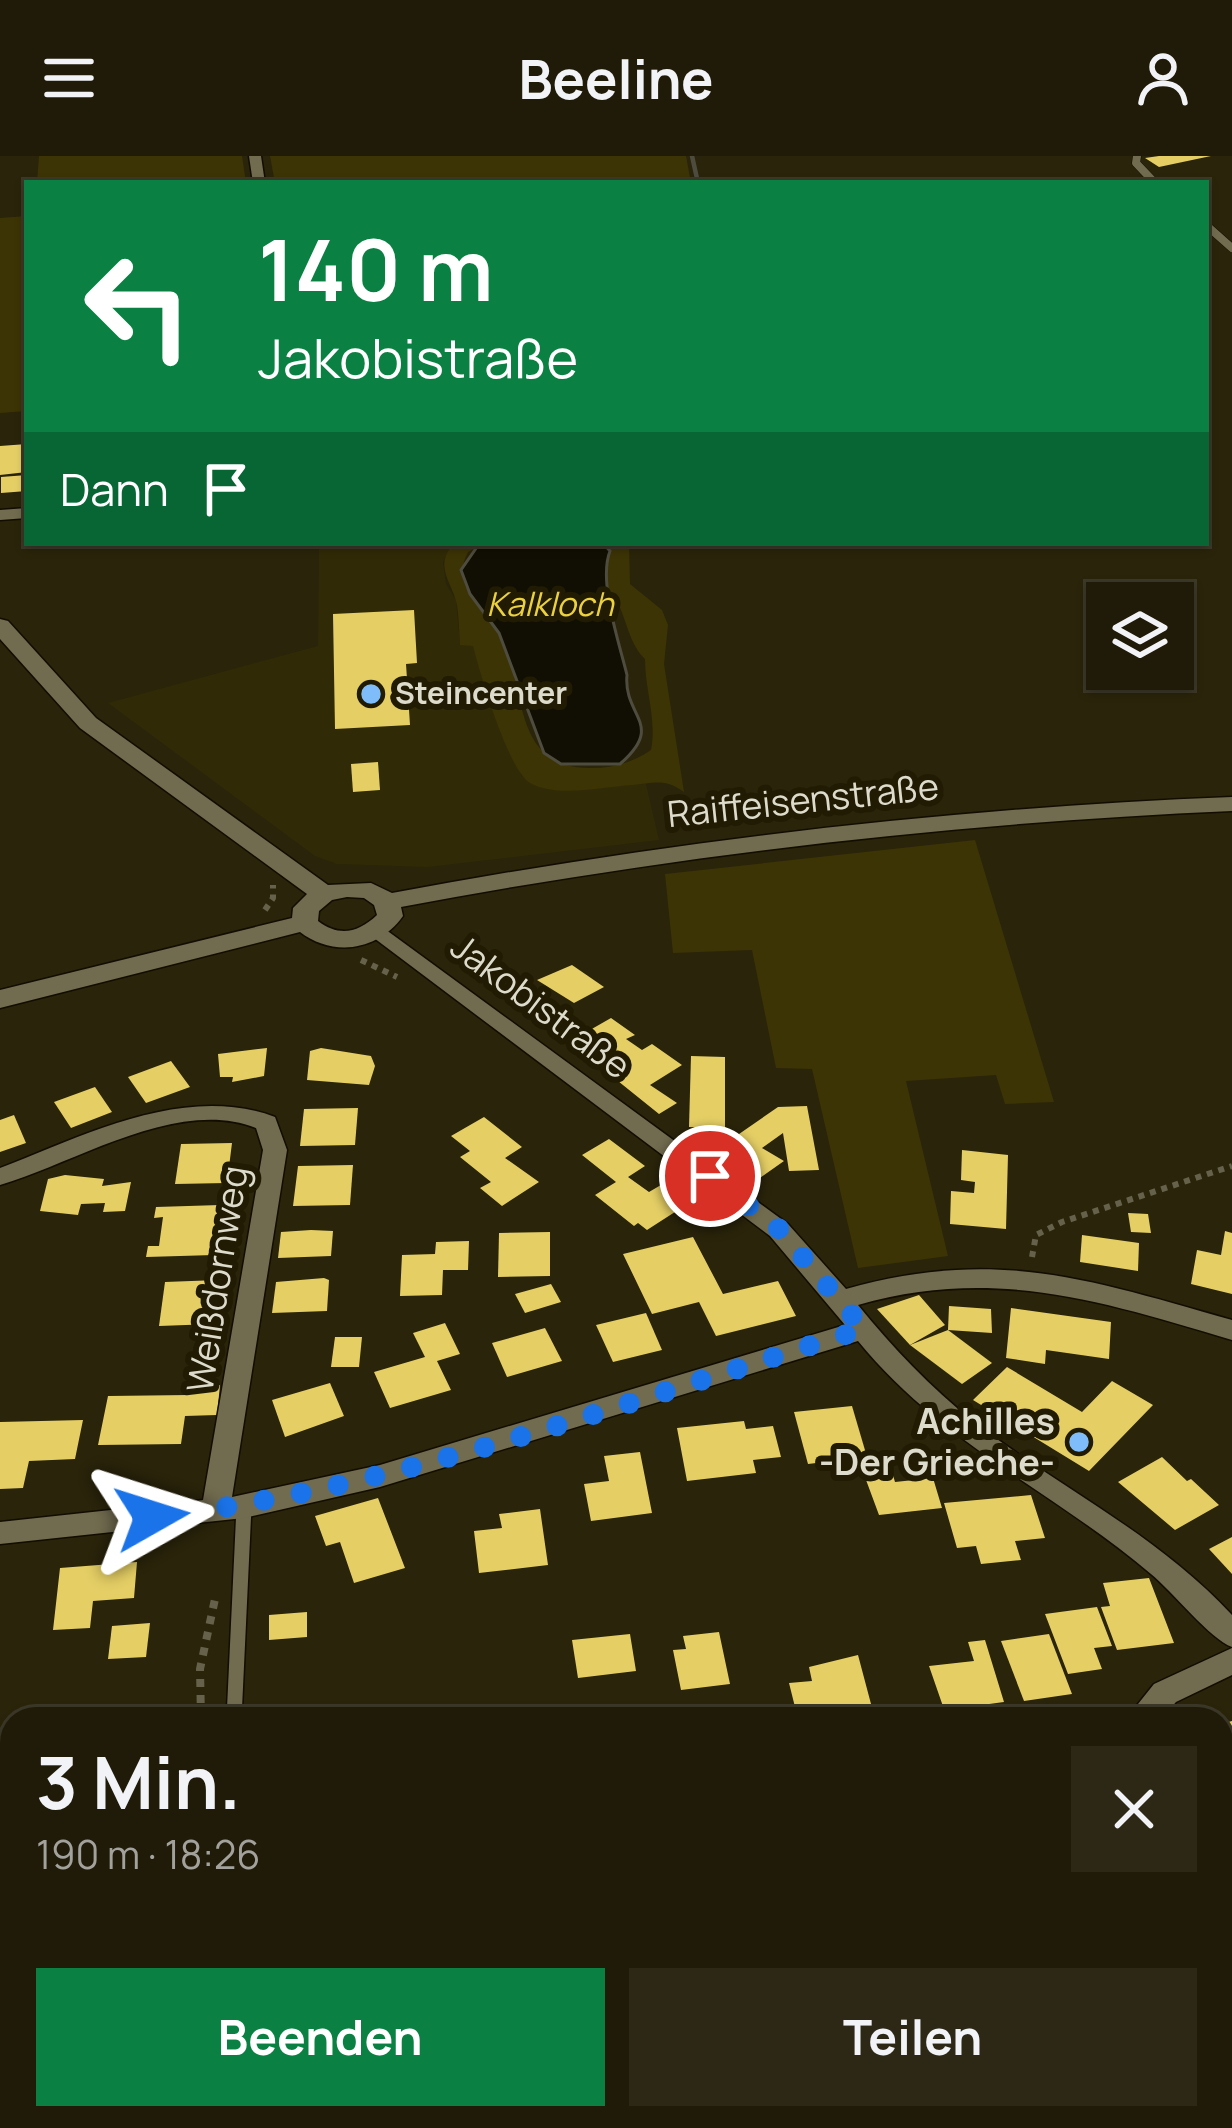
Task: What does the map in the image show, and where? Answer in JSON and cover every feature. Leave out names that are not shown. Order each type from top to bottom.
[{"type":"street","points":[[0,626],[88,723],[323,894],[306,908],[305,923],[313,932],[338,940],[378,930],[390,916],[387,902]]},
{"type":"street","name":"Raiffeisenstraße","points":[[323,894],[359,889],[387,902],[662,852],[834,829],[1232,804]]},
{"type":"street","points":[[0,999],[305,923]]},
{"type":"street","name":"Jakobistraße","points":[[378,930],[742,1199],[796,1246],[931,1402],[978,1439],[1132,1538],[1232,1635]]},
{"type":"street","name":"Weißdornweg","points":[[0,1177],[179,1117],[236,1110],[267,1123],[275,1150],[230,1509]]},
{"type":"street","points":[[842,1300],[920,1277],[1030,1279],[1232,1330]]},
{"type":"street","points":[[0,1533],[230,1509],[380,1476],[864,1329]]},
{"type":"street","points":[[1149,1707],[1165,1693],[1232,1660]]},
{"type":"lane","points":[[1137,156],[1136,164],[1152,180]]},
{"type":"lane","points":[[1209,227],[1232,248]]},
{"type":"lane","points":[[230,1509],[242,1573],[236,1707]]},
{"type":"path","points":[[261,933],[253,916],[268,908],[271,885],[294,874]]},
{"type":"path","points":[[346,957],[412,984]]},
{"type":"path","points":[[1030,1279],[1036,1235],[1062,1222],[1232,1166]]},
{"type":"path","points":[[200,1707],[210,1614],[219,1588],[242,1573]]},
{"type":"shaded area","points":[[39,156],[242,156],[246,180],[37,180]]},
{"type":"shaded area","points":[[270,156],[686,156],[690,180],[274,180]]},
{"type":"shaded area","points":[[24,216],[24,411],[0,413],[0,218]]},
{"type":"shaded area","points":[[319,546],[452,546],[443,562],[446,584],[456,600],[460,644],[473,646],[522,776],[555,788],[646,784],[659,840],[428,867],[337,864],[315,856],[108,703],[318,646]]},
{"type":"shaded area","points":[[452,546],[479,546],[468,552],[463,576],[471,596],[499,633],[533,739],[545,754],[563,764],[596,768],[629,762],[651,750],[645,659],[614,596],[596,576],[599,546],[629,546],[630,584],[662,610],[668,625],[664,664],[684,792],[660,782],[580,790],[553,790],[530,783],[513,760],[496,720],[473,646],[460,645],[457,605],[444,567]]},
{"type":"shaded area","points":[[975,840],[1054,1102],[1005,1104],[996,1075],[906,1081],[948,1256],[858,1268],[812,1069],[776,1068],[752,950],[673,953],[665,874]]},
{"type":"water","name":"Kalkloch","points":[[606,546],[610,551],[606,578],[611,612],[627,689],[641,729],[640,739],[620,764],[561,764],[544,753],[499,633],[470,594],[461,570],[477,547]]},
{"type":"building","points":[[1159,156],[1211,156],[1159,167],[1145,158]]},
{"type":"building","points":[[24,444],[24,472],[0,475],[0,446]]},
{"type":"building","points":[[24,475],[24,491],[1,493],[1,477]]},
{"type":"building","name":"Steincenter","points":[[414,610],[417,663],[406,664],[410,725],[335,729],[333,614]]},
{"type":"building","points":[[378,762],[380,790],[353,792],[351,764]]},
{"type":"building","points":[[572,965],[604,987],[574,1003],[537,980]]},
{"type":"building","points":[[611,1018],[635,1035],[626,1039],[642,1050],[652,1044],[682,1065],[650,1085],[677,1103],[659,1114],[608,1073],[622,1065],[604,1052],[593,1059],[569,1042]]},
{"type":"building","points":[[267,1048],[264,1076],[232,1082],[233,1077],[220,1077],[218,1054]]},
{"type":"building","points":[[321,1048],[371,1056],[375,1066],[369,1085],[307,1080],[310,1051]]},
{"type":"building","points":[[691,1056],[725,1057],[725,1128],[689,1127]]},
{"type":"building","points":[[171,1061],[190,1087],[146,1103],[128,1077]]},
{"type":"building","points":[[95,1087],[112,1112],[71,1128],[54,1102]]},
{"type":"building","points":[[807,1106],[819,1170],[789,1171],[783,1133],[762,1148],[784,1161],[757,1180],[713,1152],[778,1107]]},
{"type":"building","points":[[358,1108],[355,1145],[300,1146],[304,1109]]},
{"type":"building","points":[[14,1115],[26,1143],[0,1152],[0,1120]]},
{"type":"building","points":[[484,1117],[522,1147],[505,1158],[539,1182],[502,1206],[480,1188],[491,1182],[460,1157],[470,1151],[451,1136]]},
{"type":"building","points":[[609,1139],[645,1166],[628,1177],[649,1192],[666,1182],[692,1201],[647,1230],[638,1223],[634,1226],[595,1195],[616,1182],[582,1155]]},
{"type":"building","points":[[232,1143],[227,1183],[175,1184],[181,1144]]},
{"type":"building","points":[[962,1150],[1008,1155],[1006,1229],[950,1224],[951,1191],[974,1193],[975,1182],[961,1180]]},
{"type":"building","points":[[353,1165],[350,1205],[293,1206],[298,1166]]},
{"type":"building","points":[[65,1175],[104,1179],[102,1186],[131,1182],[125,1211],[103,1212],[105,1203],[81,1204],[78,1215],[40,1211],[48,1179]]},
{"type":"building","points":[[220,1205],[214,1255],[146,1257],[148,1246],[159,1246],[163,1217],[154,1218],[156,1207]]},
{"type":"building","points":[[1128,1213],[1148,1214],[1151,1233],[1131,1232]]},
{"type":"building","points":[[333,1231],[331,1256],[278,1258],[281,1232]]},
{"type":"building","points":[[1225,1231],[1232,1233],[1232,1294],[1191,1284],[1197,1250],[1221,1255]]},
{"type":"building","points":[[550,1232],[550,1276],[498,1277],[499,1233]]},
{"type":"building","points":[[1082,1235],[1139,1243],[1138,1271],[1080,1262]]},
{"type":"building","points":[[693,1237],[723,1294],[778,1281],[796,1316],[716,1336],[699,1302],[652,1314],[623,1254]]},
{"type":"building","points":[[469,1241],[468,1270],[443,1270],[442,1295],[400,1296],[402,1255],[435,1254],[436,1242]]},
{"type":"building","points":[[218,1280],[213,1324],[159,1326],[165,1282]]},
{"type":"building","points":[[329,1280],[327,1311],[272,1313],[276,1282]]},
{"type":"building","points":[[551,1284],[561,1302],[525,1313],[515,1294]]},
{"type":"building","points":[[919,1295],[945,1325],[910,1345],[877,1309]]},
{"type":"building","points":[[949,1306],[991,1309],[992,1333],[948,1330]]},
{"type":"building","points":[[1011,1308],[1111,1322],[1109,1359],[1046,1350],[1045,1364],[1006,1358]]},
{"type":"building","points":[[646,1313],[662,1350],[613,1362],[596,1325]]},
{"type":"building","points":[[445,1323],[460,1354],[437,1361],[451,1390],[390,1408],[374,1372],[425,1357],[413,1333]]},
{"type":"building","points":[[545,1328],[562,1361],[507,1377],[492,1343]]},
{"type":"building","points":[[948,1330],[992,1363],[962,1384],[910,1345]]},
{"type":"building","points":[[335,1337],[362,1337],[359,1367],[331,1367]]},
{"type":"building","name":"Achilles -Der Grieche-","points":[[1007,1367],[1082,1412],[1112,1381],[1153,1405],[1089,1471],[973,1400]]},
{"type":"building","points":[[330,1383],[344,1416],[285,1437],[272,1400]]},
{"type":"building","points":[[190,1385],[220,1385],[217,1415],[185,1416],[181,1444],[98,1445],[108,1396],[189,1395]]},
{"type":"building","points":[[852,1406],[867,1457],[808,1464],[794,1412]]},
{"type":"building","points":[[83,1420],[75,1459],[29,1461],[23,1488],[0,1489],[0,1422]]},
{"type":"building","points":[[744,1421],[746,1429],[773,1426],[781,1457],[753,1460],[756,1473],[687,1481],[677,1428]]},
{"type":"building","points":[[640,1452],[652,1513],[591,1521],[584,1484],[609,1481],[604,1456]]},
{"type":"building","points":[[1162,1457],[1219,1505],[1175,1530],[1118,1482]]},
{"type":"building","points":[[888,1458],[895,1482],[933,1478],[942,1508],[879,1515],[859,1461]]},
{"type":"building","points":[[1031,1495],[1045,1538],[1015,1541],[1021,1560],[981,1564],[976,1546],[957,1548],[944,1503]]},
{"type":"building","points":[[378,1498],[405,1568],[354,1583],[340,1542],[326,1546],[315,1516]]},
{"type":"building","points":[[540,1509],[548,1565],[479,1573],[474,1531],[502,1528],[499,1514]]},
{"type":"building","points":[[1232,1537],[1232,1574],[1209,1549]]},
{"type":"building","points":[[137,1562],[134,1598],[93,1601],[90,1628],[53,1630],[60,1568]]},
{"type":"building","points":[[1149,1578],[1174,1643],[1117,1650],[1101,1607],[1110,1606],[1103,1583]]},
{"type":"building","points":[[1097,1607],[1112,1646],[1094,1648],[1102,1669],[1068,1674],[1045,1614]]},
{"type":"building","points":[[307,1612],[307,1637],[269,1640],[269,1615]]},
{"type":"building","points":[[150,1623],[146,1657],[108,1659],[112,1626]]},
{"type":"building","points":[[719,1632],[730,1684],[681,1690],[673,1650],[686,1649],[683,1636]]},
{"type":"building","points":[[630,1634],[636,1671],[578,1678],[572,1640]]},
{"type":"building","points":[[1049,1634],[1072,1694],[1024,1701],[1001,1641]]},
{"type":"building","points":[[985,1640],[1004,1702],[943,1707],[929,1666],[974,1661],[968,1642]]},
{"type":"building","points":[[858,1655],[872,1707],[795,1707],[789,1683],[812,1681],[809,1667]]},
{"type":"waterway","points":[[692,156],[697,180]]},
{"type":"place","name":"Steincenter","points":[[371,694]]},
{"type":"place","name":"Achilles -Der Grieche-","points":[[1079,1442]]},
{"type":"route","points":[[152,1517],[244,1507],[380,1476],[864,1329],[779,1229],[710,1176]]}]
